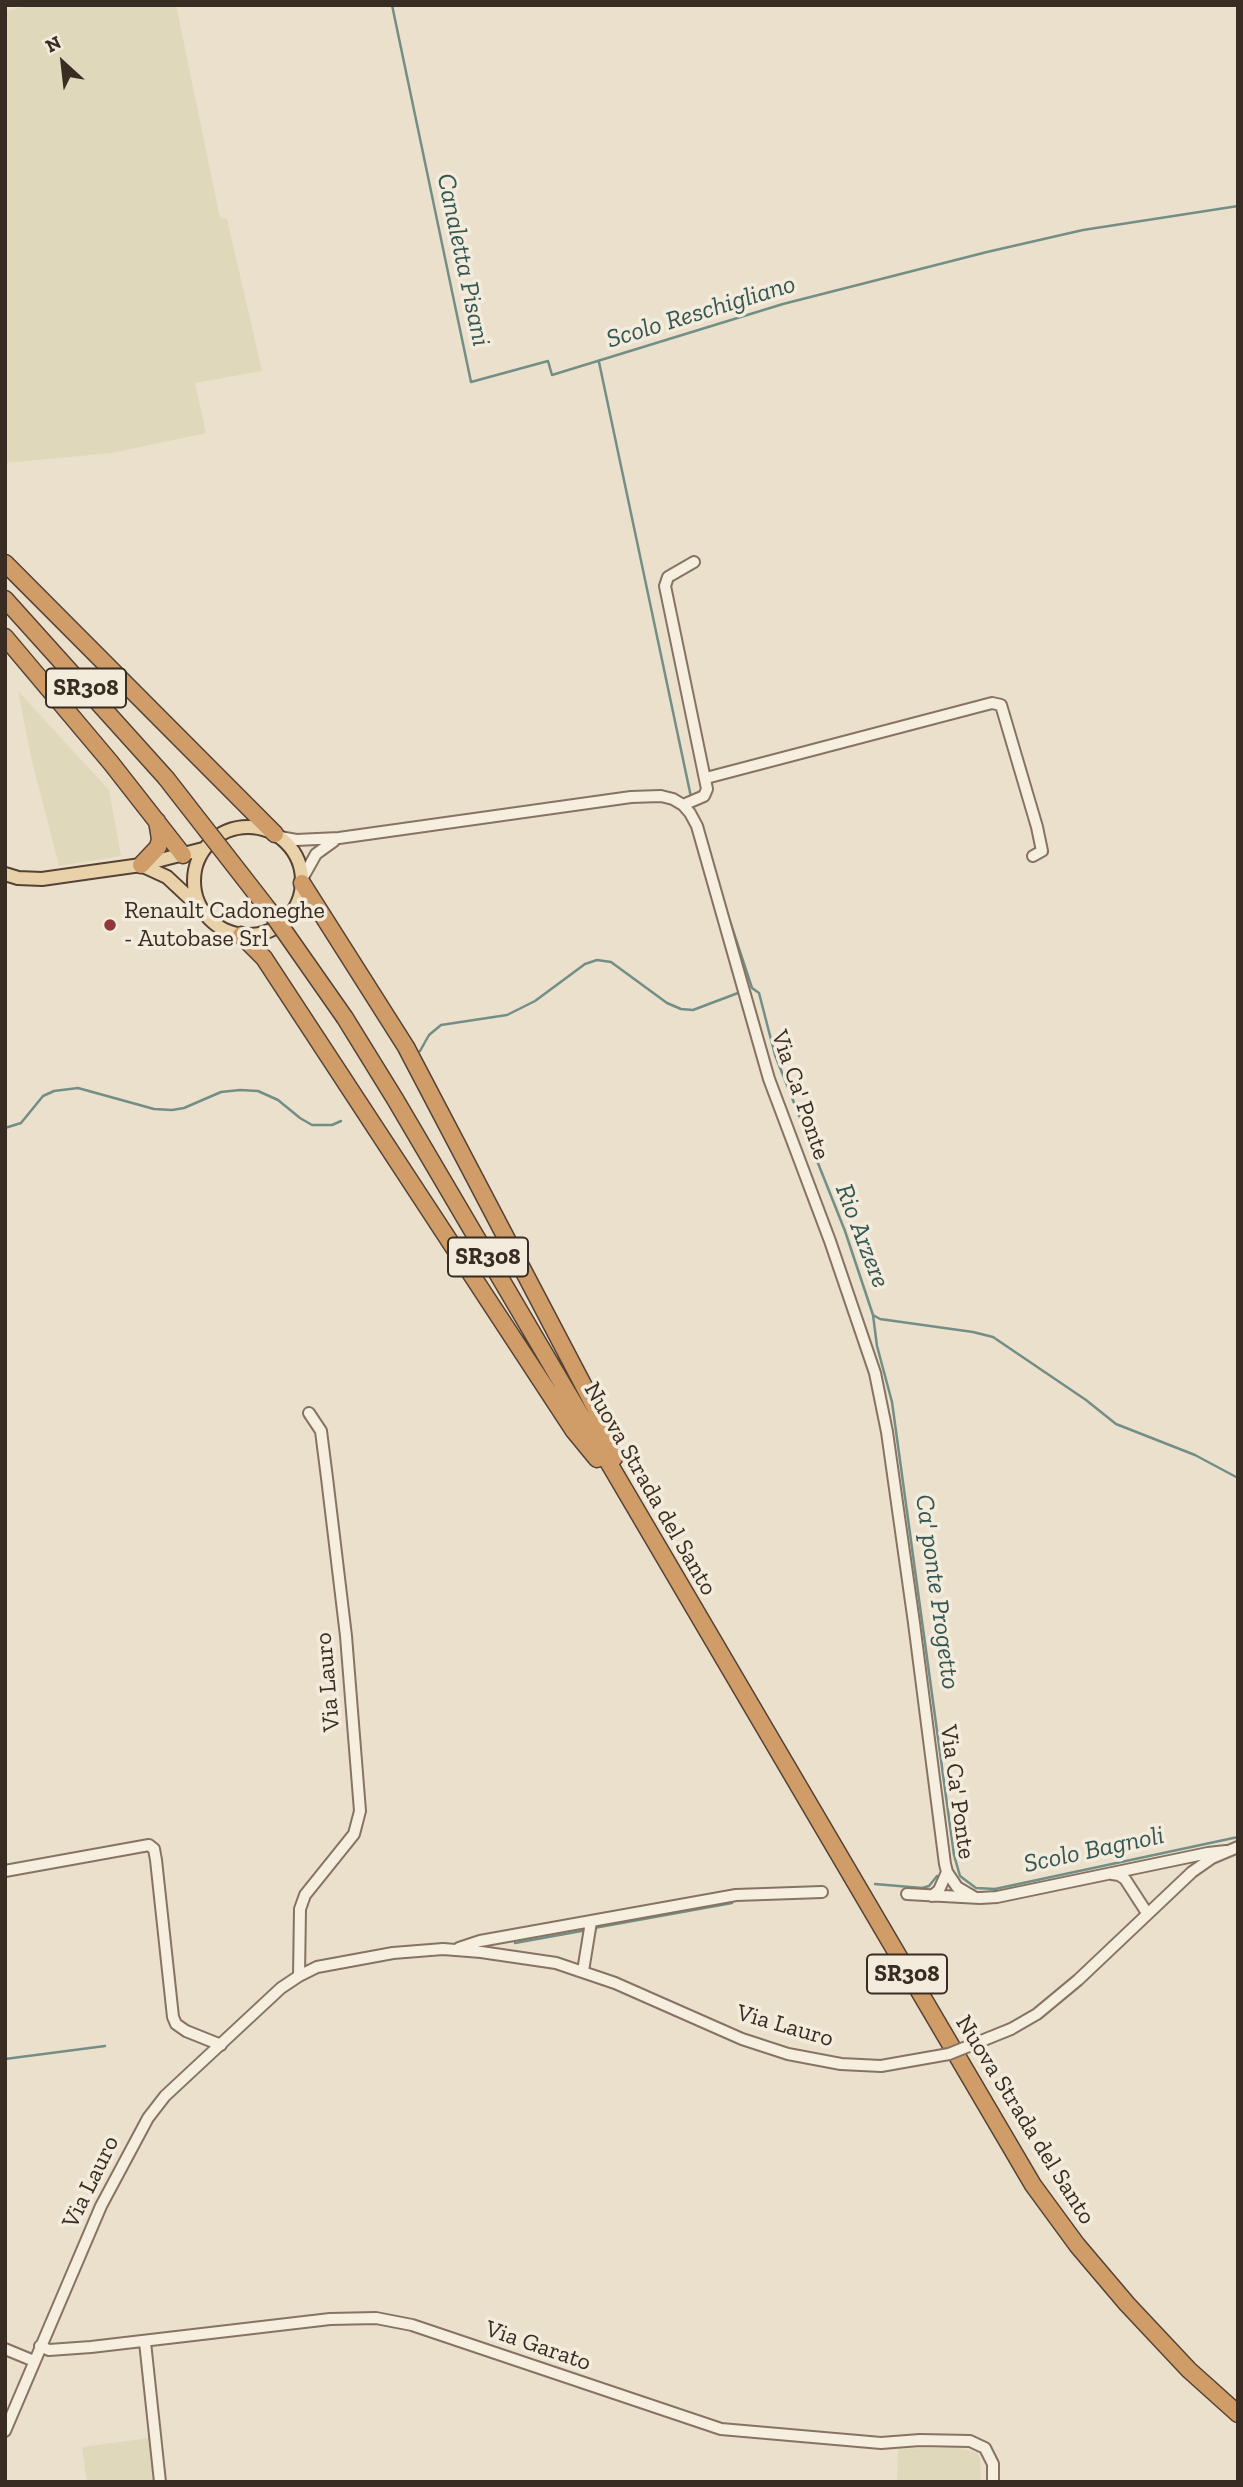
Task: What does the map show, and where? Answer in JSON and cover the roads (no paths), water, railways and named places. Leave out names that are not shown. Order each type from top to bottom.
[{"type":"highway","points":[[5,564],[277,835]]},
{"type":"highway","name":"Nuova Strada del Santo","points":[[5,598],[166,778],[250,884],[345,1018],[1033,2185],[1077,2245],[1127,2304],[1189,2370],[1238,2414]]},
{"type":"highway","points":[[5,638],[183,855]]},
{"type":"highway","points":[[141,865],[158,847],[160,839],[157,821]]},
{"type":"highway","points":[[302,881],[406,1047],[478,1182],[600,1417],[628,1496]]},
{"type":"highway","points":[[241,935],[264,958],[300,1011],[574,1431],[628,1496]]},
{"type":"main road","points":[[141,865],[167,877],[222,929],[241,935],[266,932],[278,926],[295,907],[302,881],[296,855],[277,835],[250,826],[236,828],[212,839],[203,849],[193,875]]},
{"type":"main road","points":[[5,874],[18,878],[42,878],[141,865],[203,849]]},
{"type":"main road","points":[[183,855],[193,875],[196,898],[201,909]]},
{"type":"street","points":[[277,835],[296,840],[339,838],[631,797],[661,796],[683,804],[704,796],[707,789],[706,778],[664,586],[668,577],[694,562]]},
{"type":"street","points":[[706,778],[992,703],[1001,705],[1042,851],[1033,856]]},
{"type":"street","name":"Via Ca' Ponte","points":[[683,804],[697,826],[769,1079],[830,1241],[875,1373],[887,1432],[947,1872],[957,1887],[974,1897]]},
{"type":"street","points":[[302,881],[316,854],[339,838]]},
{"type":"street","name":"Via Lauro","points":[[299,1976],[300,1909],[305,1895],[354,1835],[360,1811],[346,1636],[321,1431],[309,1413]]},
{"type":"street","points":[[5,1871],[149,1845],[154,1849],[173,2017],[176,2024],[186,2031],[220,2045]]},
{"type":"street","points":[[907,1894],[997,1897],[1238,1847]]},
{"type":"street","name":"Via Lauro","points":[[5,2431],[101,2206],[142,2127],[165,2096],[281,1989],[317,1967],[393,1954],[457,1949],[556,1963],[583,1971],[742,2039],[788,2054],[841,2064],[881,2066],[949,2054],[1010,2029],[1037,2014],[1192,1872],[1226,1851]]},
{"type":"street","points":[[932,1896],[939,1890],[947,1872]]},
{"type":"street","points":[[1109,1873],[1125,1879],[1147,1913]]},
{"type":"street","name":"Via Lauro","points":[[457,1949],[480,1941],[736,1895],[822,1892]]},
{"type":"street","points":[[583,1971],[591,1922]]},
{"type":"street","name":"Via Garato","points":[[40,2347],[49,2350],[145,2342],[330,2319],[376,2318],[412,2325],[721,2428],[881,2443],[920,2440],[970,2441],[985,2448],[993,2464],[993,2482]]},
{"type":"street","points":[[145,2342],[160,2482]]},
{"type":"street","points":[[5,2349],[34,2361]]},
{"type":"waterway","name":"Scolo Reschigliano","points":[[392,5],[471,382],[548,361],[552,375],[783,304],[987,252],[1083,230],[1238,206]]},
{"type":"waterway","name":"Scolo Reschigliano","points":[[599,362],[691,797]]},
{"type":"waterway","name":"Rio Arzere","points":[[724,903],[752,988],[759,993],[775,1055],[845,1231],[873,1315],[880,1319],[993,1337],[1086,1400],[1116,1424],[1195,1455],[1238,1478]]},
{"type":"waterway","name":"Rio Arzere","points":[[420,1051],[429,1035],[441,1025],[507,1015],[535,1001],[585,964],[597,960],[611,962],[667,1003],[681,1009],[693,1010],[738,993]]},
{"type":"waterway","name":"Rio Arzere","points":[[5,1128],[21,1123],[43,1096],[54,1091],[78,1088],[154,1109],[172,1110],[184,1108],[221,1092],[258,1091],[278,1100],[312,1125],[332,1125],[341,1121]]},
{"type":"waterway","name":"Ca' ponte Progetto","points":[[873,1315],[877,1346],[892,1402],[954,1855],[960,1876],[976,1888],[995,1889],[1238,1837]]},
{"type":"waterway","name":"Scolo Bagnoli","points":[[875,1884],[922,1888],[929,1886],[937,1876]]},
{"type":"waterway","name":"Scolo Bagnoli","points":[[594,1928],[732,1903]]},
{"type":"waterway","name":"Scolo Bagnoli","points":[[515,1943],[587,1930]]},
{"type":"waterway","name":"Scolo Bagnoli","points":[[5,2059],[105,2046]]},
{"type":"place","name":"Renault Cadoneghe - Autobase Srl","points":[[110,925]]},
{"type":"water label","name":"Canaletta Pisani","points":[[463,260]]}]
